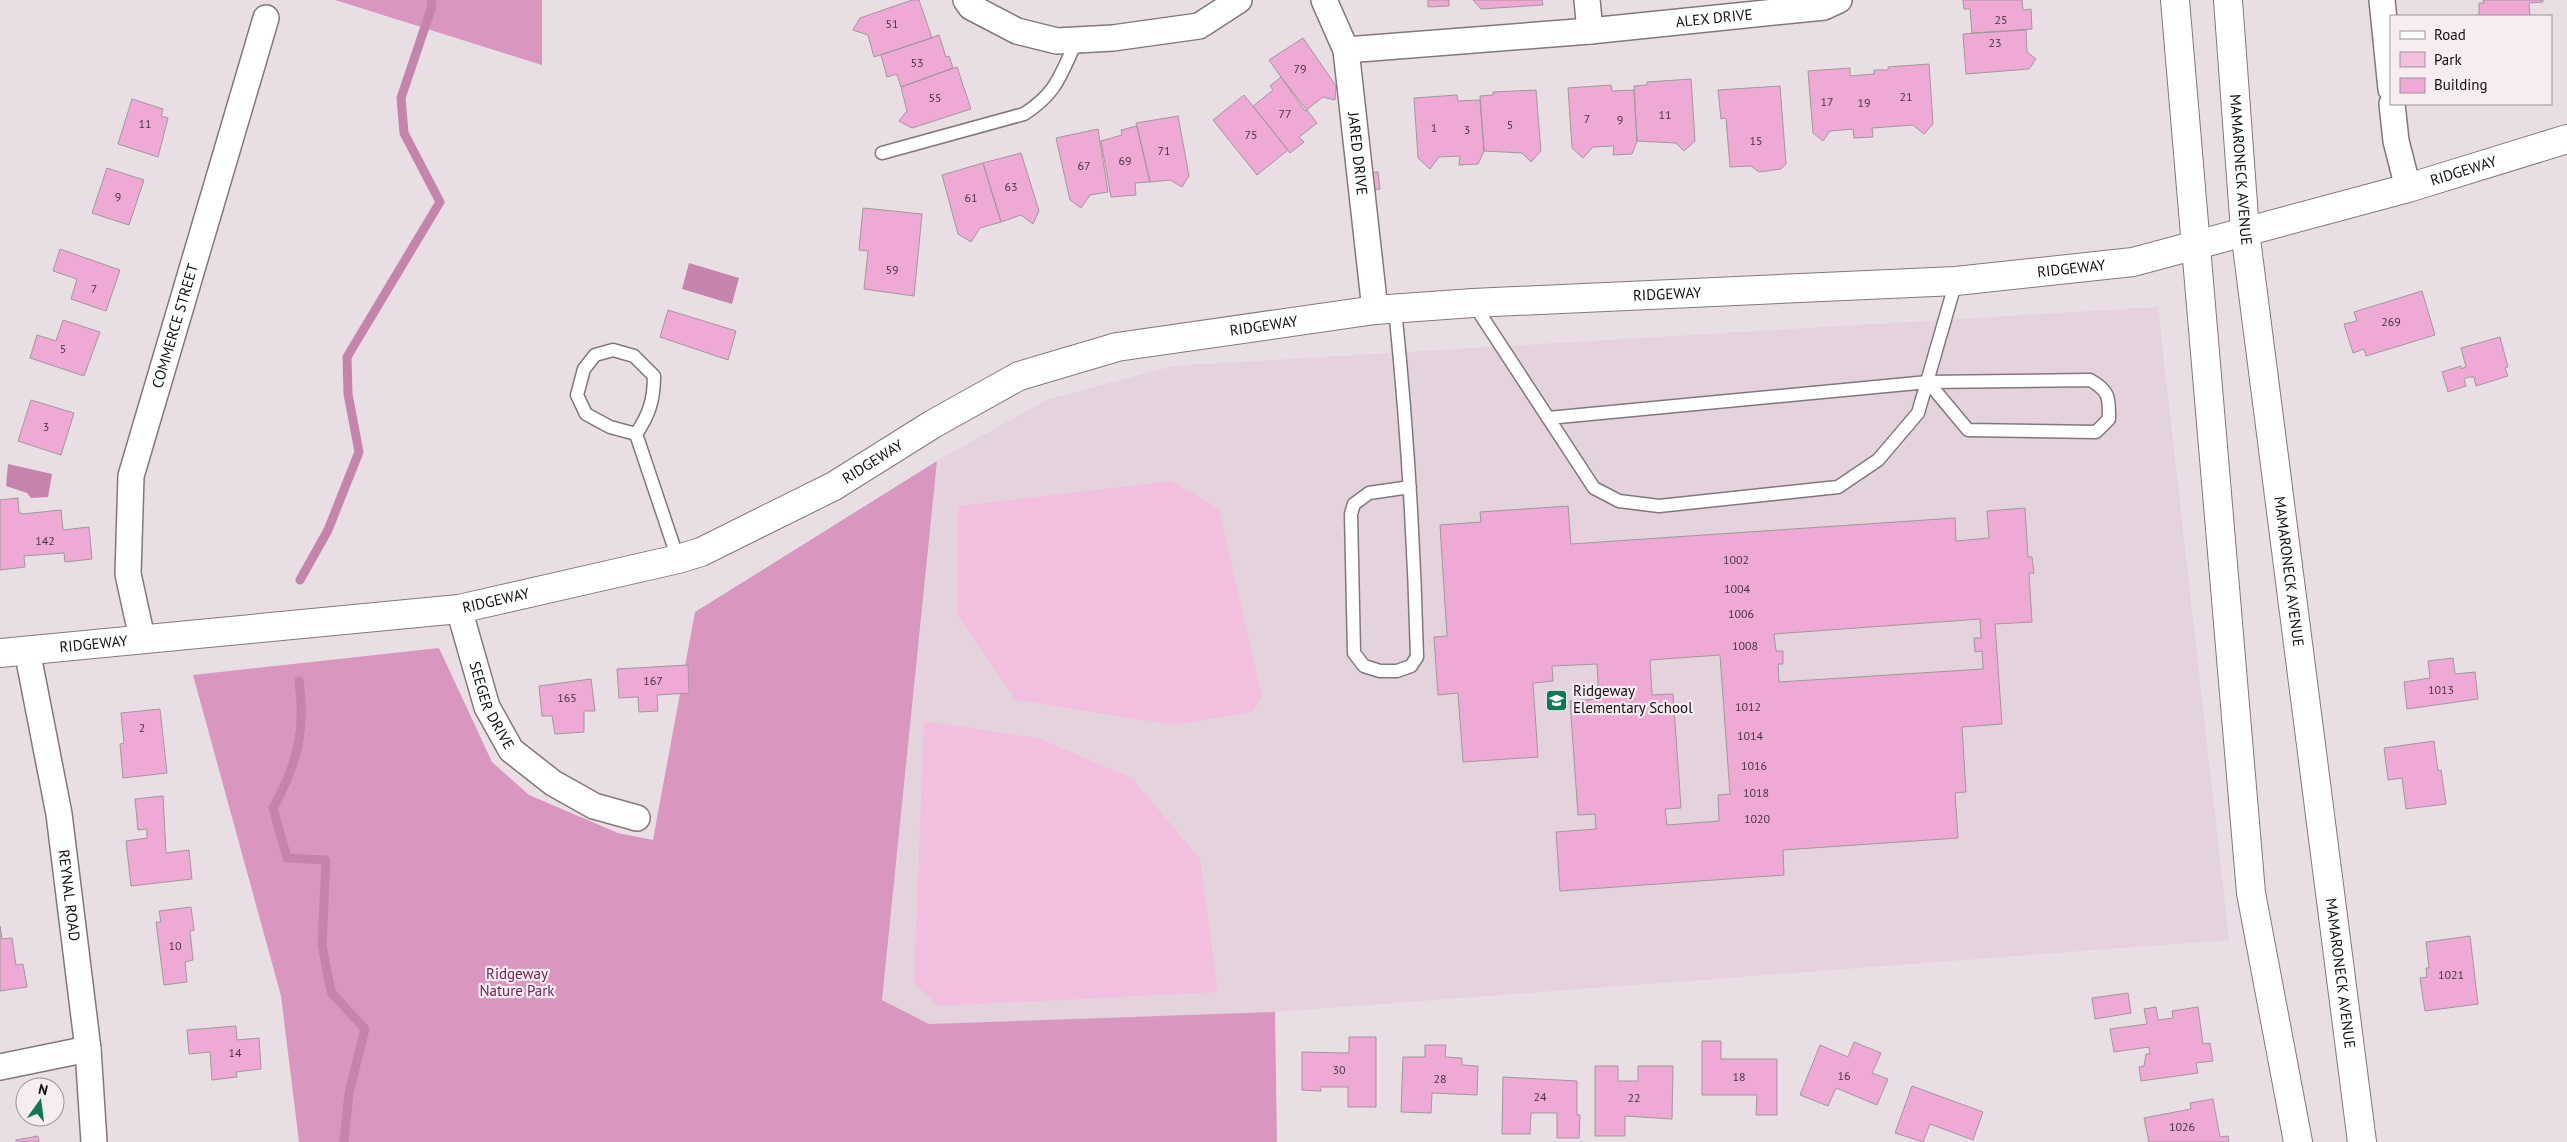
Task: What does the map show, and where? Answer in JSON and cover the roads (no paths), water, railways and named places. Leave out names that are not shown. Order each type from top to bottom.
[{"type":"street","points":[[966,0],[970,7],[1017,31],[1057,41],[1113,38],[1199,26],[1239,0]]},
{"type":"street","name":"JARED DRIVE","points":[[1324,0],[1346,50],[1385,309]]},
{"type":"street","points":[[1587,0],[1590,31]]},
{"type":"street","name":"ALEX DRIVE","points":[[1346,50],[1590,31],[1824,7],[1839,0]]},
{"type":"street","points":[[2175,0],[2194,246],[2252,892],[2298,1142]]},
{"type":"street","name":"MAMARONECK AVENUE","points":[[2228,0],[2245,231],[2362,1142]]},
{"type":"street","points":[[2382,0],[2390,79]]},
{"type":"street","name":"COMMERCE STREET","points":[[142,638],[128,574],[131,476],[266,18]]},
{"type":"street","points":[[2392,105],[2396,141],[2408,188]]},
{"type":"street","name":"RIDGEWAY","points":[[0,653],[459,609],[678,559],[701,552],[834,486],[933,424],[1019,376],[1118,347],[1385,309],[1472,302],[1956,281],[2132,262],[2408,188],[2567,139]]},
{"type":"street","name":"SEEGER DRIVE","points":[[459,609],[487,707],[512,750],[553,783],[594,806],[637,818]]},
{"type":"street","name":"REYNAL ROAD","points":[[27,650],[59,814],[88,1049],[94,1142]]},
{"type":"street","points":[[0,1067],[88,1049]]},
{"type":"lane","points":[[882,153],[1024,114],[1044,101],[1054,90],[1077,40]]},
{"type":"lane","points":[[1472,302],[1594,488],[1619,501],[1659,506],[1838,487],[1878,460],[1918,412],[1956,281]]},
{"type":"lane","points":[[1385,309],[1405,403],[1410,487],[1417,657],[1411,666],[1397,671],[1380,671],[1364,666],[1354,653],[1351,514],[1354,504],[1369,494],[1410,487]]},
{"type":"lane","points":[[613,350],[634,356],[654,376],[654,393],[649,416],[636,434],[610,427],[586,414],[577,395],[584,369],[595,355],[613,350]]},
{"type":"lane","points":[[1548,418],[1928,382],[2090,380],[2101,386],[2109,397],[2109,419],[2096,432],[1968,430],[1928,382]]},
{"type":"lane","points":[[636,434],[678,559]]},
{"type":"waterway","points":[[300,580],[328,530],[359,452],[348,394],[347,357],[440,202],[404,133],[401,98],[431,9],[432,0]]},
{"type":"waterway","points":[[299,681],[301,715],[298,747],[288,777],[273,808],[287,858],[326,860],[322,944],[331,992],[365,1029],[349,1093],[344,1142]]},
{"type":"place","name":"Ridgeway Elementary School","points":[[1557,700]]},
{"type":"park label","name":"Ridgeway Nature Park","points":[[517,982]]}]
